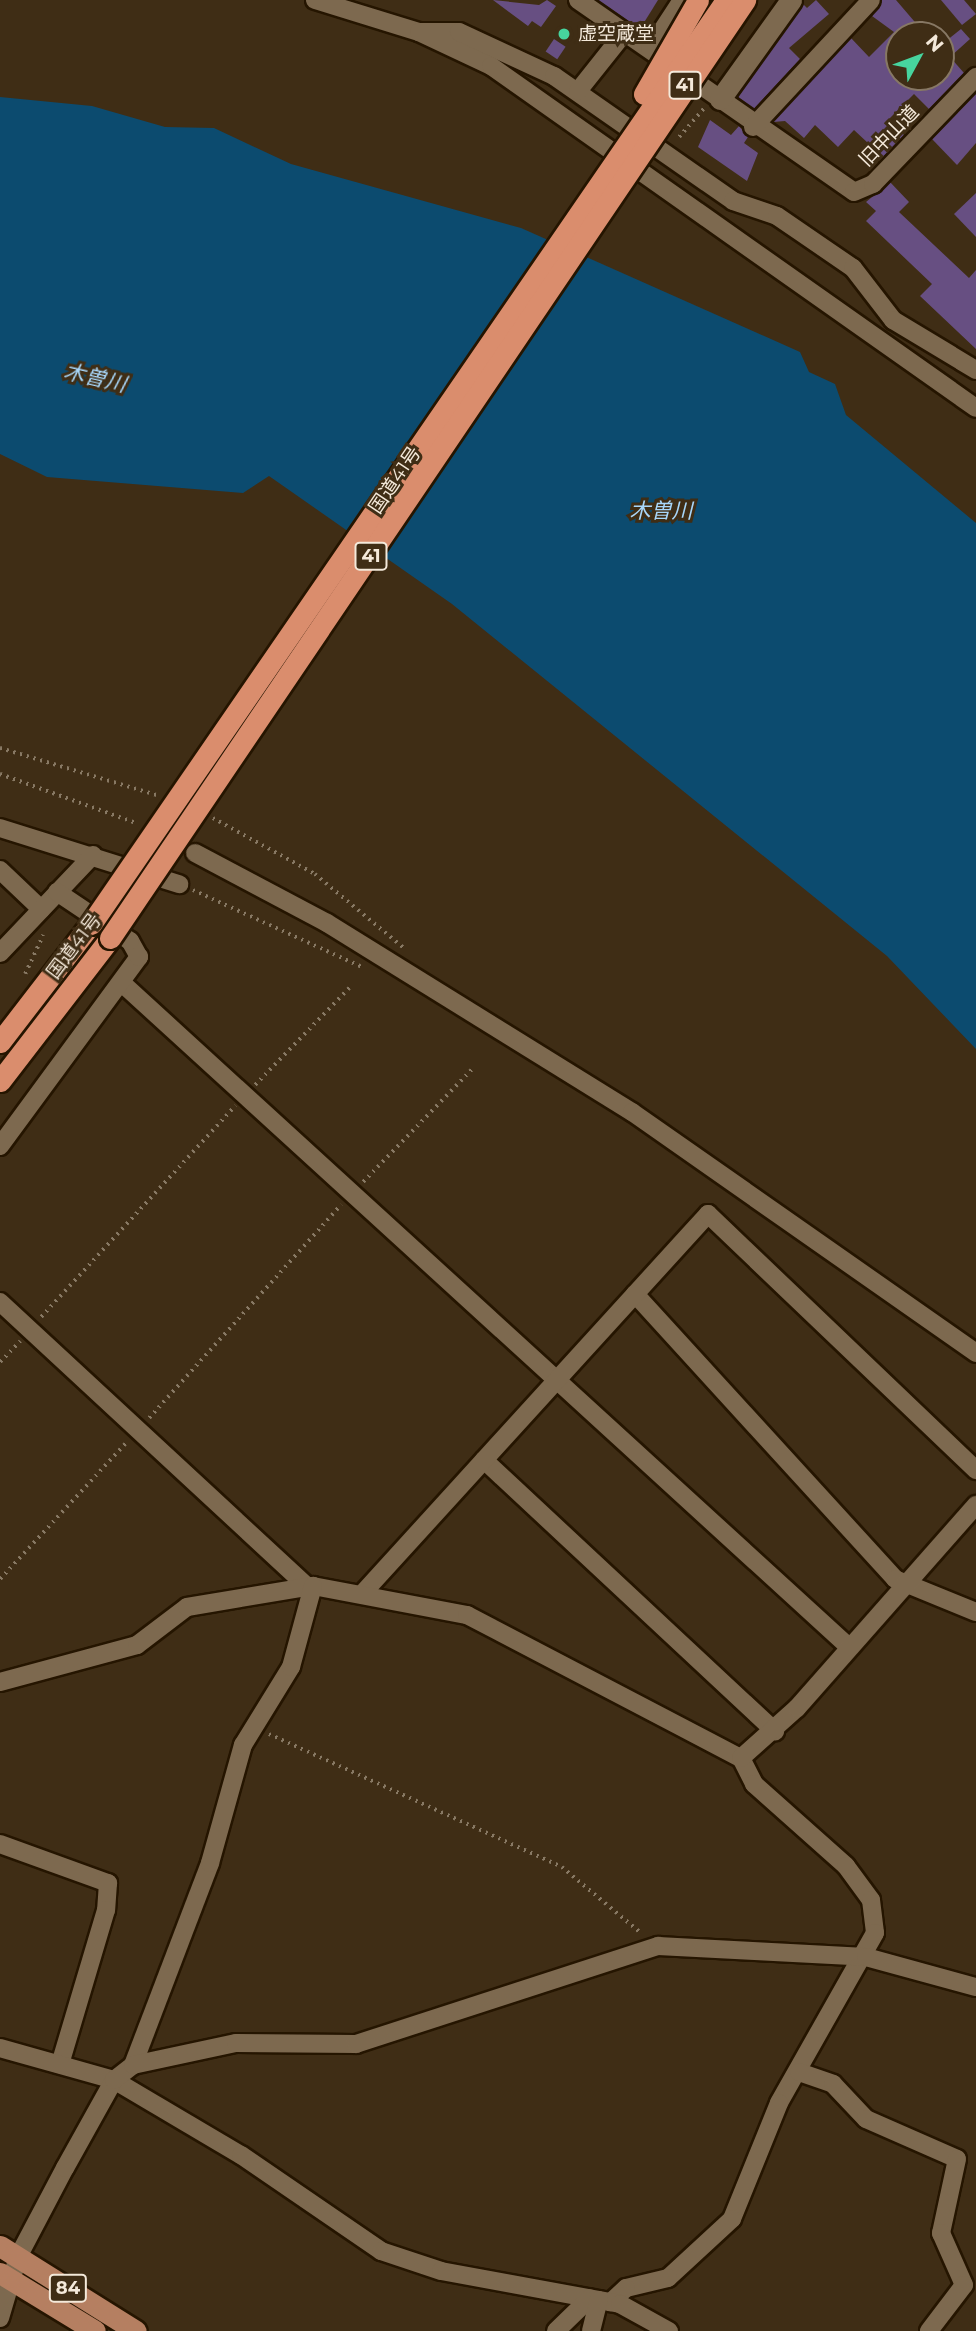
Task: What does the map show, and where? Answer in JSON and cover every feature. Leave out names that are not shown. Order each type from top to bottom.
[{"type":"highway","points":[[590,190],[698,0]]},
{"type":"highway","name":"国道41号","points":[[0,1042],[90,924],[590,190],[726,0]]},
{"type":"highway","name":"国道41号","points":[[0,1081],[110,938],[632,173],[745,0]]},
{"type":"highway","points":[[632,173],[759,0]]},
{"type":"highway","points":[[0,1022],[50,977]]},
{"type":"main road","name":"84","points":[[9,2252],[135,2331]]},
{"type":"main road","name":"84","points":[[7,2277],[94,2331]]},
{"type":"street","points":[[315,0],[419,32],[491,66],[566,114],[976,408]]},
{"type":"street","name":"旧中山道","points":[[578,0],[650,49],[753,127],[846,189],[863,190],[976,77]]},
{"type":"street","points":[[650,49],[682,0]]},
{"type":"street","points":[[717,98],[791,0]]},
{"type":"street","points":[[753,127],[871,0]]},
{"type":"street","points":[[419,32],[459,32],[578,92],[733,201],[778,216],[853,268],[893,320],[976,370]]},
{"type":"street","points":[[578,92],[625,32]]},
{"type":"street","points":[[0,828],[179,884]]},
{"type":"street","points":[[195,853],[350,937],[632,1112],[976,1353]]},
{"type":"street","points":[[0,953],[93,855]]},
{"type":"street","points":[[0,870],[41,909]]},
{"type":"street","points":[[0,1146],[122,984],[139,957],[130,941],[57,892]]},
{"type":"street","points":[[122,984],[246,1094],[847,1645]]},
{"type":"street","points":[[362,1594],[708,1214],[976,1470]]},
{"type":"street","points":[[635,1294],[895,1579],[908,1581],[976,1612]]},
{"type":"street","points":[[0,1302],[311,1587]]},
{"type":"street","points":[[484,1460],[775,1731]]},
{"type":"street","points":[[741,1758],[775,1731],[847,1645],[976,1505]]},
{"type":"street","points":[[133,2064],[254,1727],[291,1667],[311,1587]]},
{"type":"street","points":[[0,1682],[138,1646],[187,1607],[311,1587],[362,1594],[467,1615],[549,1652],[741,1758],[754,1784],[846,1866],[871,1900],[877,1916],[866,1957],[779,2103],[732,2219],[716,2239],[668,2278],[626,2288],[600,2300],[556,2331]]},
{"type":"street","points":[[0,1844],[108,1882],[106,1910],[60,2064]]},
{"type":"street","points":[[0,2318],[9,2252],[114,2080],[133,2064],[236,2043],[356,2044],[658,1946],[866,1957],[976,1987]]},
{"type":"street","points":[[0,2048],[114,2080],[241,2155],[381,2251],[441,2271],[600,2300],[646,2314],[668,2331]]},
{"type":"street","points":[[799,2072],[833,2084],[866,2119],[957,2159],[941,2232],[964,2286],[929,2331]]},
{"type":"street","points":[[590,2331],[600,2300]]},
{"type":"path","points":[[679,137],[717,98]]},
{"type":"path","points":[[0,748],[168,799]]},
{"type":"path","points":[[0,774],[136,823]]},
{"type":"path","points":[[204,815],[315,874],[412,955]]},
{"type":"path","points":[[179,884],[379,974]]},
{"type":"path","points":[[0,1362],[246,1094],[351,986]]},
{"type":"path","points":[[0,1579],[352,1193],[472,1069]]},
{"type":"path","points":[[254,1727],[562,1867],[658,1946]]},
{"type":"water","name":"木曽川","points":[[0,97],[92,106],[165,127],[214,128],[291,164],[521,228],[800,352],[809,372],[835,384],[846,415],[976,523],[976,1049],[887,956],[452,604],[269,476],[243,493],[47,477],[0,454]]},
{"type":"building","points":[[493,0],[539,5],[547,0],[556,6],[541,27],[532,21],[528,26]]},
{"type":"building","points":[[598,0],[658,0],[640,29]]},
{"type":"building","points":[[816,0],[829,14],[789,48],[800,59],[754,109],[738,97],[803,4],[807,8]]},
{"type":"building","points":[[882,0],[896,0],[914,21],[885,21],[885,25],[872,16]]},
{"type":"building","points":[[941,0],[964,0],[976,14],[962,25]]},
{"type":"building","points":[[961,29],[970,39],[955,52],[955,34]]},
{"type":"building","points":[[851,38],[869,57],[885,41],[885,91],[946,91],[929,109],[914,94],[888,120],[904,135],[883,157],[854,130],[838,147],[815,125],[804,138],[785,121],[773,122]]},
{"type":"building","points":[[554,39],[566,47],[557,59],[546,51]]},
{"type":"building","points":[[955,63],[964,73],[955,82]]},
{"type":"building","points":[[976,93],[976,143],[957,165],[932,139]]},
{"type":"building","points":[[710,120],[731,135],[739,126],[748,137],[744,143],[758,153],[747,181],[698,147]]},
{"type":"building","points":[[890,182],[909,202],[899,212],[969,278],[976,270],[976,349],[920,296],[932,284],[866,221],[876,211],[866,202]]},
{"type":"building","points":[[976,193],[976,237],[954,214]]},
{"type":"place","name":"虚空蔵堂","points":[[564,34]]}]
